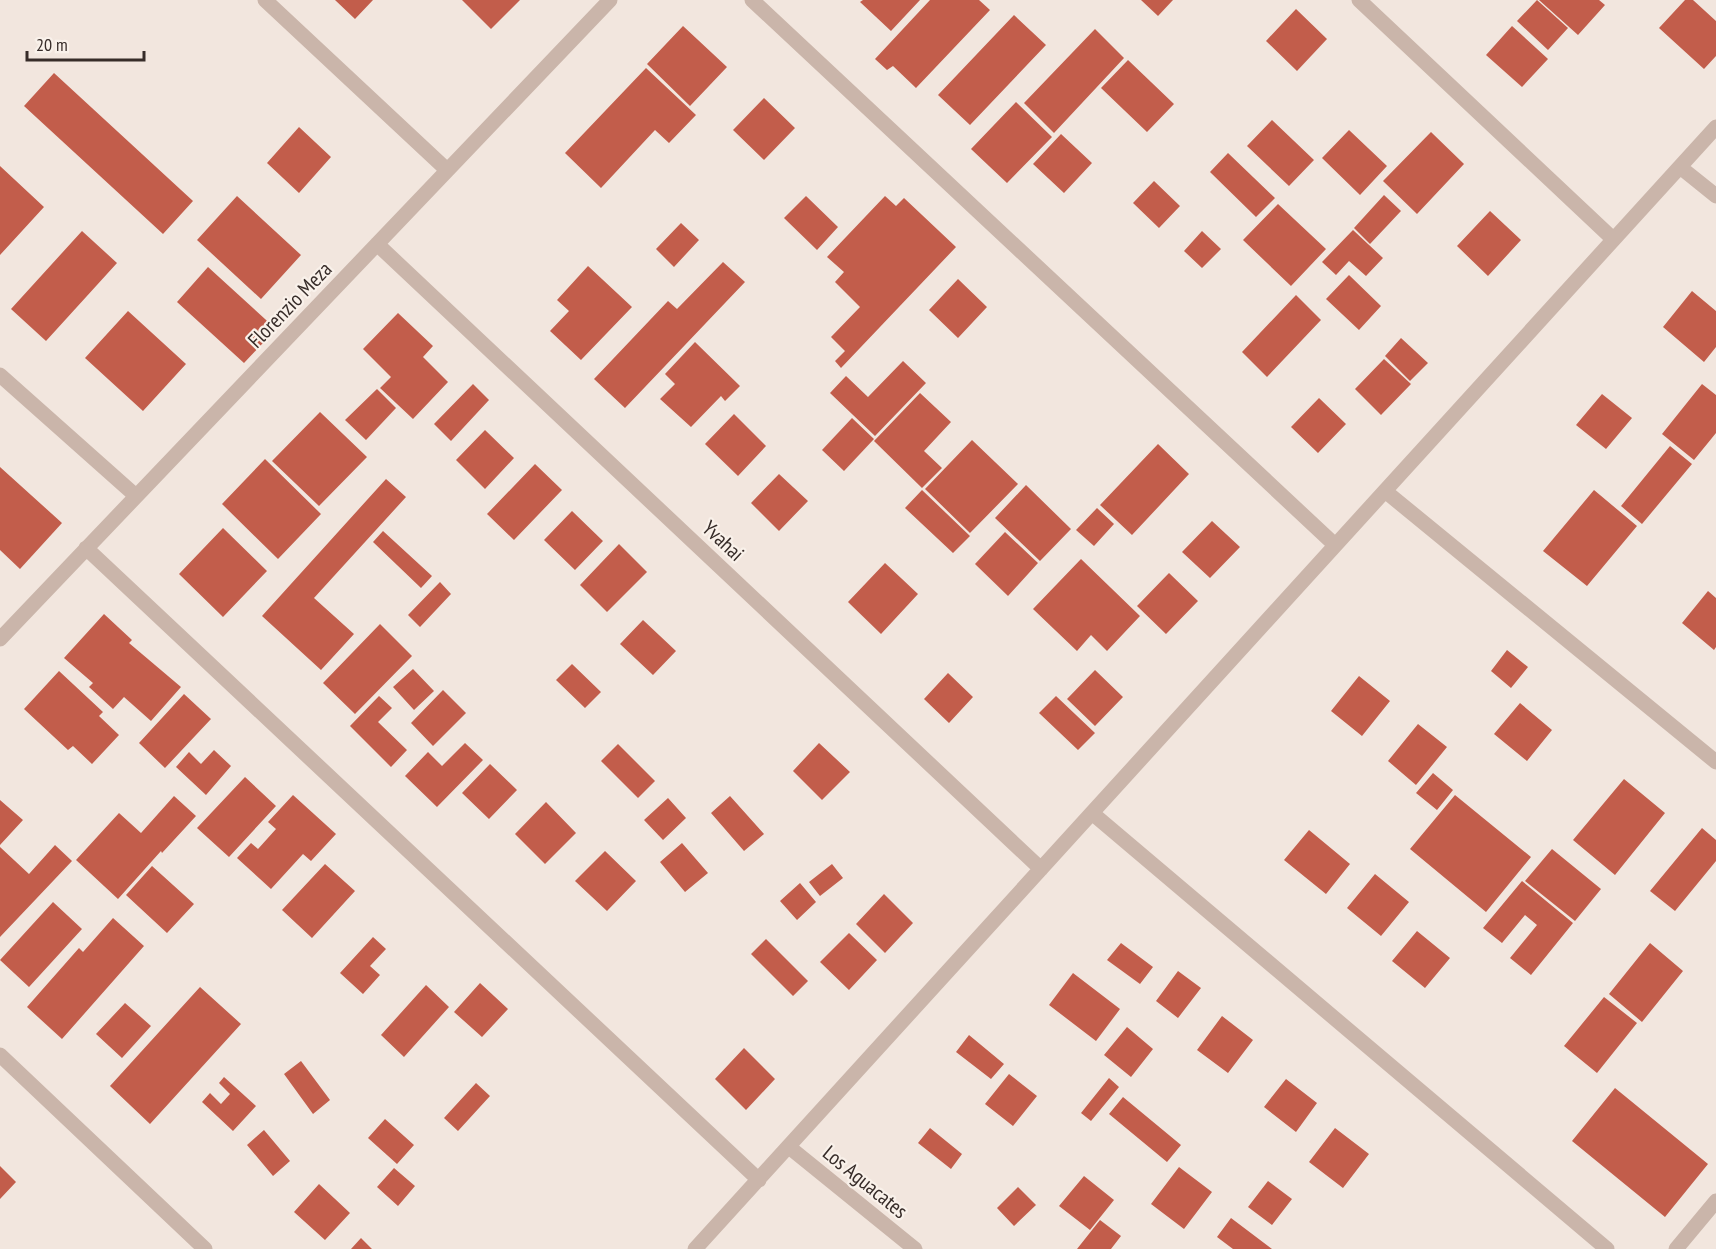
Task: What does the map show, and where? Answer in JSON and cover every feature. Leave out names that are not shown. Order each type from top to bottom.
[{"type":"street","points":[[265,0],[447,170]]},
{"type":"street","name":"Florenzio Meza","points":[[0,639],[610,0]]},
{"type":"street","points":[[752,0],[1335,545]]},
{"type":"street","points":[[1359,0],[1613,239]]},
{"type":"street","points":[[696,1249],[1716,127]]},
{"type":"street","points":[[1680,167],[1716,196]]},
{"type":"street","name":"Yvahai","points":[[377,244],[1041,869]]},
{"type":"street","points":[[0,375],[136,496]]},
{"type":"street","points":[[1384,491],[1716,762]]},
{"type":"street","points":[[86,548],[759,1180]]},
{"type":"street","points":[[1092,813],[1607,1249]]},
{"type":"street","points":[[0,1055],[205,1249]]},
{"type":"street","name":"Los Aguacates","points":[[789,1147],[915,1249]]},
{"type":"street","points":[[1676,1249],[1716,1201]]},
{"type":"building","points":[[335,0],[373,0],[355,19]]},
{"type":"building","points":[[462,0],[520,0],[491,29]]},
{"type":"building","points":[[863,0],[920,0],[891,31],[860,2]]},
{"type":"building","points":[[930,0],[979,0],[990,10],[916,88],[893,66],[887,70],[875,59]]},
{"type":"building","points":[[1141,0],[1173,0],[1158,16]]},
{"type":"building","points":[[1537,0],[1568,28],[1548,50],[1517,21]]},
{"type":"building","points":[[1539,0],[1599,0],[1605,5],[1578,35]]},
{"type":"building","points":[[1685,0],[1693,0],[1716,21],[1716,56],[1704,69],[1659,28]]},
{"type":"building","points":[[1296,9],[1327,39],[1297,71],[1266,41]]},
{"type":"building","points":[[1014,15],[1046,45],[970,125],[938,95]]},
{"type":"building","points":[[683,26],[727,67],[690,106],[647,64]]},
{"type":"building","points":[[1512,26],[1548,59],[1522,87],[1486,55]]},
{"type":"building","points":[[1095,29],[1124,58],[1054,133],[1024,103]]},
{"type":"building","points":[[1128,60],[1174,104],[1147,132],[1101,88]]},
{"type":"building","points":[[646,68],[696,115],[669,143],[655,130],[601,188],[565,153]]},
{"type":"building","points":[[54,73],[193,201],[163,234],[24,106]]},
{"type":"building","points":[[764,98],[795,128],[764,160],[733,130]]},
{"type":"building","points":[[1016,102],[1052,137],[1007,183],[971,149]]},
{"type":"building","points":[[1272,120],[1314,160],[1289,186],[1247,146]]},
{"type":"building","points":[[299,127],[331,157],[299,193],[267,163]]},
{"type":"building","points":[[1349,130],[1387,166],[1360,195],[1322,158]]},
{"type":"building","points":[[1431,132],[1464,164],[1417,214],[1383,181]]},
{"type":"building","points":[[1061,134],[1092,163],[1064,193],[1033,164]]},
{"type":"building","points":[[1228,153],[1275,198],[1256,217],[1210,172]]},
{"type":"building","points":[[0,166],[44,207],[0,255]]},
{"type":"building","points":[[1154,181],[1180,206],[1159,228],[1133,203]]},
{"type":"building","points":[[1384,195],[1401,211],[1370,244],[1354,228]]},
{"type":"building","points":[[237,196],[301,255],[261,299],[197,240]]},
{"type":"building","points":[[806,196],[838,227],[817,250],[784,218]]},
{"type":"building","points":[[885,196],[896,206],[904,198],[956,247],[841,368],[835,361],[845,351],[831,337],[860,307],[835,282],[844,272],[827,257]]},
{"type":"building","points":[[1278,204],[1326,249],[1291,286],[1243,240]]},
{"type":"building","points":[[1490,211],[1521,240],[1488,276],[1457,246]]},
{"type":"building","points":[[681,223],[699,240],[674,267],[656,249]]},
{"type":"building","points":[[1353,230],[1383,258],[1366,276],[1349,261],[1336,275],[1322,262]]},
{"type":"building","points":[[82,231],[117,263],[46,341],[11,309]]},
{"type":"building","points":[[1202,231],[1221,249],[1202,268],[1184,251]]},
{"type":"building","points":[[723,262],[745,282],[625,408],[594,379],[668,301],[677,309]]},
{"type":"building","points":[[588,266],[632,307],[581,360],[550,331],[569,311],[557,300]]},
{"type":"building","points":[[208,267],[276,329],[244,363],[177,302]]},
{"type":"building","points":[[1349,275],[1381,306],[1359,330],[1326,299]]},
{"type":"building","points":[[958,279],[987,307],[958,338],[929,310]]},
{"type":"building","points":[[1692,291],[1716,311],[1716,347],[1704,362],[1663,327]]},
{"type":"building","points":[[1296,295],[1321,320],[1267,377],[1242,352]]},
{"type":"building","points":[[128,311],[186,364],[143,411],[85,358]]},
{"type":"building","points":[[398,313],[433,346],[423,357],[448,382],[413,419],[380,388],[391,377],[363,349]]},
{"type":"building","points":[[1401,338],[1428,363],[1410,381],[1385,356]]},
{"type":"building","points":[[695,342],[740,386],[725,401],[721,396],[691,427],[660,399],[675,384],[665,374]]},
{"type":"building","points":[[1384,359],[1411,384],[1381,415],[1355,389]]},
{"type":"building","points":[[903,361],[926,383],[875,436],[830,393],[846,376],[868,397]]},
{"type":"building","points":[[473,384],[489,400],[451,441],[434,424]]},
{"type":"building","points":[[1702,384],[1716,395],[1716,433],[1694,460],[1662,434]]},
{"type":"building","points":[[377,389],[396,408],[366,440],[345,420]]},
{"type":"building","points":[[920,393],[951,422],[924,451],[942,468],[922,488],[874,441]]},
{"type":"building","points":[[1602,394],[1632,418],[1606,449],[1576,425]]},
{"type":"building","points":[[1319,398],[1346,424],[1318,453],[1291,427]]},
{"type":"building","points":[[320,412],[367,457],[319,506],[272,461]]},
{"type":"building","points":[[734,414],[766,446],[738,476],[705,444]]},
{"type":"building","points":[[852,418],[874,439],[844,471],[822,450]]},
{"type":"building","points":[[485,430],[514,458],[485,489],[456,460]]},
{"type":"building","points":[[972,440],[1018,484],[970,533],[925,489]]},
{"type":"building","points":[[1158,444],[1189,474],[1132,535],[1100,505]]},
{"type":"building","points":[[1670,446],[1692,464],[1642,524],[1621,506]]},
{"type":"building","points":[[265,459],[321,514],[278,559],[222,504]]},
{"type":"building","points":[[535,464],[562,490],[514,540],[487,514]]},
{"type":"building","points":[[0,467],[62,523],[20,569],[0,550]]},
{"type":"building","points":[[779,474],[808,501],[779,531],[751,503]]},
{"type":"building","points":[[386,479],[406,497],[314,598],[354,634],[321,670],[262,616]]},
{"type":"building","points":[[1026,485],[1071,529],[1040,561],[995,518]]},
{"type":"building","points":[[922,490],[970,536],[953,553],[905,508]]},
{"type":"building","points":[[1594,490],[1637,526],[1587,586],[1543,551]]},
{"type":"building","points":[[1097,508],[1114,524],[1094,546],[1076,530]]},
{"type":"building","points":[[572,511],[603,541],[575,570],[544,540]]},
{"type":"building","points":[[1212,521],[1240,547],[1210,578],[1182,552]]},
{"type":"building","points":[[223,528],[267,571],[223,617],[179,574]]},
{"type":"building","points":[[383,531],[432,576],[421,588],[373,542]]},
{"type":"building","points":[[1005,532],[1038,563],[1008,596],[975,564]]},
{"type":"building","points":[[619,544],[647,572],[607,612],[580,585]]},
{"type":"building","points":[[1081,559],[1140,616],[1107,651],[1091,635],[1077,651],[1033,609]]},
{"type":"building","points":[[885,563],[918,594],[881,634],[848,602]]},
{"type":"building","points":[[1169,573],[1198,601],[1166,634],[1137,606]]},
{"type":"building","points":[[440,582],[451,594],[420,627],[408,615]]},
{"type":"building","points":[[1708,591],[1716,598],[1716,647],[1714,650],[1682,623]]},
{"type":"building","points":[[104,614],[132,640],[129,643],[181,687],[151,721],[124,697],[113,709],[89,687],[93,683],[64,658]]},
{"type":"building","points":[[643,620],[676,651],[653,675],[620,644]]},
{"type":"building","points":[[380,624],[412,656],[355,714],[323,683]]},
{"type":"building","points":[[1507,650],[1528,667],[1511,688],[1491,671]]},
{"type":"building","points":[[572,664],[601,692],[585,708],[556,680]]},
{"type":"building","points":[[413,669],[434,691],[414,710],[393,687]]},
{"type":"building","points":[[1095,670],[1123,697],[1095,726],[1067,699]]},
{"type":"building","points":[[59,671],[103,712],[99,716],[119,735],[92,764],[73,746],[68,750],[24,709]]},
{"type":"building","points":[[948,673],[973,697],[949,723],[924,699]]},
{"type":"building","points":[[1359,676],[1390,701],[1362,736],[1331,711]]},
{"type":"building","points":[[443,690],[466,713],[433,746],[411,723]]},
{"type":"building","points":[[184,694],[211,719],[165,768],[139,743]]},
{"type":"building","points":[[379,696],[392,708],[378,722],[407,750],[391,767],[350,726]]},
{"type":"building","points":[[1056,696],[1095,733],[1078,750],[1039,713]]},
{"type":"building","points":[[1520,703],[1552,730],[1527,761],[1494,734]]},
{"type":"building","points":[[1418,724],[1447,747],[1416,785],[1388,761]]},
{"type":"building","points":[[465,743],[483,760],[437,807],[405,776],[428,752],[442,766]]},
{"type":"building","points":[[819,743],[850,772],[822,800],[793,771]]},
{"type":"building","points":[[618,744],[655,781],[638,798],[601,761]]},
{"type":"building","points":[[214,750],[231,766],[206,795],[176,767],[189,752],[201,764]]},
{"type":"building","points":[[490,764],[517,790],[489,819],[462,793]]},
{"type":"building","points":[[1433,773],[1453,790],[1437,810],[1416,793]]},
{"type":"building","points":[[245,777],[276,806],[229,857],[197,828]]},
{"type":"building","points":[[1624,779],[1665,813],[1615,875],[1573,840]]},
{"type":"building","points":[[293,795],[336,834],[311,861],[303,854],[271,889],[237,858],[251,843],[258,849],[276,829],[268,822]]},
{"type":"building","points":[[1455,795],[1531,857],[1486,912],[1410,849]]},
{"type":"building","points":[[174,796],[196,816],[118,899],[76,860],[119,813],[141,833]]},
{"type":"building","points":[[730,796],[764,834],[744,851],[711,813]]},
{"type":"building","points":[[668,798],[686,818],[663,840],[644,820]]},
{"type":"building","points":[[0,800],[23,820],[0,845]]},
{"type":"building","points":[[546,802],[576,833],[545,864],[515,834]]},
{"type":"building","points":[[1702,828],[1716,840],[1716,861],[1675,911],[1650,891]]},
{"type":"building","points":[[1309,830],[1350,864],[1326,894],[1284,860]]},
{"type":"building","points":[[682,843],[708,873],[685,892],[660,862]]},
{"type":"building","points":[[55,845],[72,861],[0,937],[0,847],[29,874]]},
{"type":"building","points":[[1552,849],[1601,889],[1575,921],[1525,881]]},
{"type":"building","points":[[605,851],[636,881],[607,911],[575,881]]},
{"type":"building","points":[[325,864],[355,891],[312,938],[282,910]]},
{"type":"building","points":[[832,864],[843,878],[820,896],[809,882]]},
{"type":"building","points":[[152,866],[194,904],[167,933],[126,895]]},
{"type":"building","points":[[1375,874],[1409,902],[1381,936],[1347,908]]},
{"type":"building","points":[[1522,881],[1573,923],[1531,975],[1510,958],[1537,925],[1525,915],[1502,943],[1483,928]]},
{"type":"building","points":[[800,883],[816,902],[797,920],[780,901]]},
{"type":"building","points":[[884,894],[913,923],[885,953],[856,924]]},
{"type":"building","points":[[53,902],[82,929],[29,987],[0,960]]},
{"type":"building","points":[[113,918],[144,946],[62,1039],[27,1007],[79,948],[83,952]]},
{"type":"building","points":[[1417,931],[1450,958],[1425,988],[1392,961]]},
{"type":"building","points":[[849,933],[877,960],[849,990],[820,962]]},
{"type":"building","points":[[373,937],[386,949],[370,966],[380,975],[363,994],[340,973]]},
{"type":"building","points":[[766,939],[808,981],[793,996],[751,954]]},
{"type":"building","points":[[1121,943],[1153,967],[1140,984],[1107,960]]},
{"type":"building","points":[[1650,943],[1683,971],[1642,1022],[1609,994]]},
{"type":"building","points":[[1178,971],[1201,988],[1178,1018],[1156,1001]]},
{"type":"building","points":[[1073,973],[1120,1009],[1096,1041],[1049,1005]]},
{"type":"building","points":[[480,983],[508,1009],[482,1037],[454,1012]]},
{"type":"building","points":[[426,985],[449,1007],[404,1057],[381,1035]]},
{"type":"building","points":[[200,987],[241,1024],[150,1124],[110,1086]]},
{"type":"building","points":[[1604,997],[1637,1023],[1597,1073],[1564,1046]]},
{"type":"building","points":[[125,1003],[151,1026],[122,1058],[96,1034]]},
{"type":"building","points":[[1222,1016],[1253,1040],[1228,1073],[1197,1050]]},
{"type":"building","points":[[1127,1027],[1153,1049],[1131,1077],[1104,1055]]},
{"type":"building","points":[[969,1035],[1004,1064],[991,1079],[956,1052]]},
{"type":"building","points":[[744,1048],[775,1079],[746,1110],[715,1079]]},
{"type":"building","points":[[301,1061],[330,1100],[313,1114],[284,1074]]},
{"type":"building","points":[[1009,1074],[1037,1096],[1013,1126],[985,1104]]},
{"type":"building","points":[[224,1077],[256,1106],[233,1131],[202,1102],[210,1093],[221,1104],[230,1094],[219,1083]]},
{"type":"building","points":[[1109,1078],[1119,1087],[1091,1121],[1081,1113]]},
{"type":"building","points":[[1286,1079],[1317,1103],[1296,1132],[1264,1107]]},
{"type":"building","points":[[476,1083],[490,1096],[458,1131],[444,1118]]},
{"type":"building","points":[[1615,1088],[1708,1164],[1665,1217],[1572,1141]]},
{"type":"building","points":[[1123,1097],[1181,1145],[1167,1162],[1109,1114]]},
{"type":"building","points":[[385,1119],[414,1145],[397,1164],[368,1138]]},
{"type":"building","points":[[930,1128],[962,1154],[951,1169],[918,1143]]},
{"type":"building","points":[[1335,1128],[1369,1154],[1343,1188],[1309,1162]]},
{"type":"building","points":[[264,1130],[290,1161],[273,1176],[247,1145]]},
{"type":"building","points":[[0,1166],[16,1182],[0,1199]]},
{"type":"building","points":[[1179,1167],[1212,1192],[1184,1229],[1151,1204]]},
{"type":"building","points":[[394,1168],[415,1186],[398,1206],[377,1187]]},
{"type":"building","points":[[1084,1176],[1114,1200],[1090,1230],[1059,1206]]},
{"type":"building","points":[[1268,1181],[1292,1199],[1272,1225],[1248,1207]]},
{"type":"building","points":[[319,1184],[350,1213],[325,1240],[294,1212]]},
{"type":"building","points":[[1018,1187],[1036,1205],[1014,1226],[997,1208]]},
{"type":"building","points":[[1231,1218],[1272,1249],[1233,1249],[1217,1237]]},
{"type":"building","points":[[1100,1220],[1121,1236],[1111,1249],[1077,1249]]},
{"type":"building","points":[[361,1238],[372,1249],[351,1249]]}]
